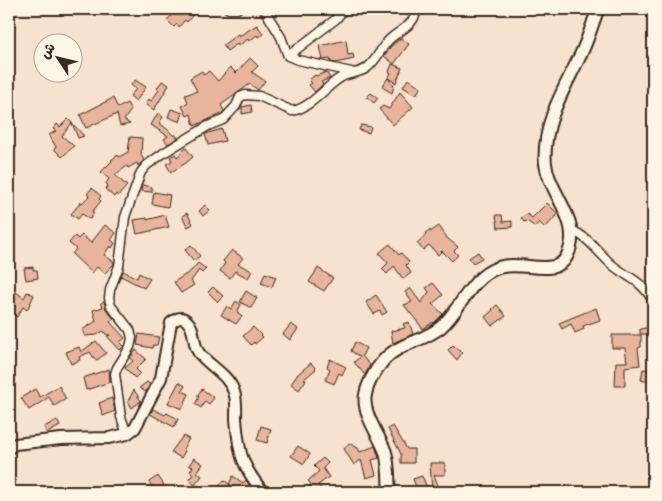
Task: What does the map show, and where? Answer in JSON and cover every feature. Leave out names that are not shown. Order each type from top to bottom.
[{"type":"main road","points":[[389,492],[386,453],[368,414],[365,402],[367,390],[382,362],[396,350],[432,333],[441,326],[480,278],[490,271],[512,265],[558,267],[568,255],[571,247],[572,230],[563,205],[548,177],[545,163],[546,140],[552,113],[580,58],[598,9]]},
{"type":"street","points":[[229,9],[237,9]]},
{"type":"street","points":[[264,9],[281,37],[288,56],[351,72],[361,72],[369,67],[387,41],[408,28],[417,9]]},
{"type":"street","points":[[288,56],[336,19],[344,9]]},
{"type":"street","points":[[127,434],[121,417],[115,374],[130,347],[132,338],[130,330],[111,306],[109,298],[119,266],[125,217],[141,172],[147,165],[165,152],[208,126],[223,120],[236,106],[240,97],[245,95],[259,96],[284,108],[296,110],[304,107],[326,88],[351,72]]},
{"type":"street","points":[[572,230],[585,236],[611,264],[639,282],[653,301]]},
{"type":"street","points":[[9,448],[15,444],[61,439],[109,438],[127,434],[135,428],[161,378],[171,323],[181,318],[186,320],[191,327],[198,351],[230,383],[234,393],[240,453],[244,464],[263,492]]},
{"type":"building","points":[[181,9],[184,9],[192,16],[179,27],[177,24],[174,27],[167,20]]},
{"type":"building","points":[[257,25],[263,34],[258,37],[257,35],[249,41],[248,39],[238,46],[237,44],[227,51],[223,45],[238,34],[239,36]]},
{"type":"building","points":[[401,38],[409,44],[394,64],[384,56],[391,46]]},
{"type":"building","points":[[346,40],[348,55],[353,54],[354,59],[336,63],[331,62],[330,59],[323,60],[320,46]]},
{"type":"building","points":[[250,58],[258,66],[252,72],[265,81],[258,90],[250,84],[221,105],[224,111],[221,114],[194,126],[191,114],[187,116],[182,106],[188,102],[185,95],[197,91],[190,78],[202,71],[204,75],[209,71],[218,81],[230,67],[236,73]]},
{"type":"building","points":[[392,64],[402,68],[396,83],[388,78],[394,86],[392,93],[382,87],[391,73],[389,72]]},
{"type":"building","points":[[326,72],[330,78],[321,82],[323,84],[315,92],[309,85],[312,83],[309,80],[315,75]]},
{"type":"building","points":[[408,79],[421,87],[416,95],[403,87]]},
{"type":"building","points":[[135,80],[146,87],[136,101],[130,96],[136,89],[131,85]]},
{"type":"building","points":[[162,81],[169,85],[154,110],[146,104],[149,99],[151,101],[159,90],[157,88]]},
{"type":"building","points":[[400,92],[413,107],[393,125],[379,109],[383,106],[389,109]]},
{"type":"building","points":[[371,93],[378,98],[374,103],[367,97]]},
{"type":"building","points":[[113,98],[118,108],[127,103],[131,110],[124,120],[130,124],[120,126],[117,114],[86,128],[80,115]]},
{"type":"building","points":[[251,105],[252,112],[242,114],[242,107]]},
{"type":"building","points":[[171,109],[183,113],[180,122],[168,117]]},
{"type":"building","points":[[158,113],[163,117],[159,123],[178,138],[168,144],[164,139],[168,136],[151,125]]},
{"type":"building","points":[[68,119],[72,123],[62,136],[74,146],[62,157],[54,149],[56,147],[49,135],[56,131],[53,129],[57,124],[60,127]]},
{"type":"building","points":[[72,123],[84,136],[78,138]]},
{"type":"building","points":[[361,125],[371,127],[369,133],[359,130]]},
{"type":"building","points":[[222,129],[225,141],[208,145],[205,134]]},
{"type":"building","points":[[130,137],[142,138],[141,155],[144,160],[138,166],[137,163],[128,168],[127,166],[115,175],[127,186],[118,196],[116,194],[114,197],[105,189],[108,186],[106,183],[109,179],[101,172],[111,160],[118,155],[119,157],[128,152]]},
{"type":"building","points":[[186,148],[193,157],[171,172],[166,164],[172,161],[170,157],[175,154],[177,157]]},
{"type":"building","points":[[142,185],[152,187],[152,192],[141,191]]},
{"type":"building","points":[[92,188],[101,196],[99,199],[101,201],[92,212],[94,213],[90,219],[82,214],[78,219],[71,214],[89,196],[87,194]]},
{"type":"building","points":[[154,192],[170,195],[168,207],[152,204]]},
{"type":"building","points":[[547,203],[558,214],[545,228],[539,222],[535,227],[527,221],[524,222],[521,218],[527,214],[532,218]]},
{"type":"building","points":[[205,205],[210,210],[203,216],[199,211]]},
{"type":"building","points":[[187,213],[193,224],[188,227],[182,216]]},
{"type":"building","points":[[165,215],[169,227],[137,234],[134,220],[147,218],[147,220]]},
{"type":"building","points":[[496,215],[502,215],[503,222],[512,221],[512,227],[498,228]]},
{"type":"building","points":[[105,225],[116,233],[111,240],[115,243],[112,248],[110,246],[104,255],[114,264],[105,273],[97,267],[92,273],[72,254],[76,249],[69,243],[75,236],[78,239],[82,235],[91,243]]},
{"type":"building","points":[[439,226],[448,239],[458,247],[454,251],[458,255],[452,261],[442,251],[438,255],[429,245],[423,250],[417,243],[426,235],[425,233]]},
{"type":"building","points":[[390,244],[399,255],[401,253],[409,262],[406,265],[411,273],[403,279],[394,266],[387,274],[382,269],[388,263],[379,253]]},
{"type":"building","points":[[191,245],[200,256],[194,261],[185,250]]},
{"type":"building","points":[[232,250],[243,258],[238,264],[252,271],[248,278],[235,271],[230,278],[220,271],[225,263],[223,261]]},
{"type":"building","points":[[478,252],[482,258],[473,263],[469,258]]},
{"type":"building","points":[[198,263],[206,269],[202,273],[199,270],[191,281],[194,285],[181,293],[174,282],[191,271]]},
{"type":"building","points":[[33,267],[33,270],[37,270],[38,278],[26,280],[24,268]]},
{"type":"building","points":[[318,268],[333,278],[324,291],[309,282]]},
{"type":"building","points":[[123,271],[137,278],[139,273],[150,279],[144,288],[121,276]]},
{"type":"building","points":[[265,273],[276,277],[272,287],[261,283]]},
{"type":"building","points":[[433,283],[443,295],[432,304],[443,314],[434,323],[423,329],[404,305],[412,302],[405,292],[410,288],[421,303],[429,292],[426,288]]},
{"type":"building","points":[[213,287],[223,296],[218,302],[208,292]]},
{"type":"building","points":[[246,291],[257,298],[251,308],[240,302]]},
{"type":"building","points":[[16,292],[24,298],[27,292],[34,295],[27,310],[23,307],[17,317],[10,313],[15,305],[9,300]]},
{"type":"building","points":[[376,295],[387,312],[382,315],[380,311],[374,314],[366,302]]},
{"type":"building","points":[[104,301],[106,309],[114,319],[110,322],[125,338],[120,342],[124,346],[120,350],[107,336],[110,335],[103,331],[97,335],[85,336],[82,330],[96,321],[93,310],[103,307],[100,304]]},
{"type":"building","points":[[236,301],[241,305],[237,312],[242,316],[236,324],[221,315],[227,306],[231,309]]},
{"type":"building","points":[[497,305],[506,316],[492,326],[485,317]]},
{"type":"building","points":[[596,308],[600,320],[583,326],[584,329],[575,333],[571,324],[562,329],[559,323]]},
{"type":"building","points":[[409,322],[413,334],[393,343],[391,331],[405,328],[403,324]]},
{"type":"building","points":[[291,324],[298,329],[290,340],[283,334]]},
{"type":"building","points":[[253,327],[263,337],[251,345],[243,336]]},
{"type":"building","points":[[653,327],[653,334],[640,334],[640,329]]},
{"type":"building","points":[[139,334],[159,337],[157,345],[153,345],[152,348],[137,345]]},
{"type":"building","points":[[612,335],[641,335],[641,347],[638,348],[640,365],[625,367],[625,386],[615,386],[616,362],[627,362],[625,348],[612,348]]},
{"type":"building","points":[[96,341],[106,353],[96,361],[90,352],[79,357],[80,360],[71,364],[66,352],[79,347],[81,352]]},
{"type":"building","points":[[355,342],[366,348],[362,356],[370,365],[365,375],[354,362],[360,357],[351,351]]},
{"type":"building","points":[[453,345],[462,353],[457,360],[448,350]]},
{"type":"building","points":[[136,350],[146,359],[136,369],[140,373],[135,378],[125,368],[133,361],[130,358]]},
{"type":"building","points":[[330,359],[346,367],[342,375],[339,373],[334,384],[325,380],[330,369],[327,367]]},
{"type":"building","points":[[311,363],[316,369],[304,379],[306,380],[299,390],[291,384],[298,374]]},
{"type":"building","points":[[109,369],[110,382],[86,390],[83,378]]},
{"type":"building","points":[[643,369],[651,370],[649,382],[641,380]]},
{"type":"building","points":[[147,382],[150,384],[146,392],[139,388]]},
{"type":"building","points":[[179,382],[185,386],[182,391],[189,394],[182,409],[168,403]]},
{"type":"building","points":[[59,386],[66,399],[54,406],[49,397],[29,410],[21,398],[35,389],[40,397]]},
{"type":"building","points":[[202,389],[214,398],[209,404],[205,401],[201,408],[195,404],[199,397],[197,396]]},
{"type":"building","points":[[134,390],[141,401],[132,408],[128,401]]},
{"type":"building","points":[[112,398],[115,411],[103,416],[99,403]]},
{"type":"building","points":[[153,409],[178,419],[174,427],[150,414]]},
{"type":"building","points":[[57,420],[60,426],[47,433],[44,427]]},
{"type":"building","points":[[261,426],[271,429],[267,443],[257,440]]},
{"type":"building","points":[[393,426],[407,449],[414,449],[414,463],[401,463],[401,454],[388,429]]},
{"type":"building","points":[[183,436],[189,439],[183,449],[185,451],[181,458],[171,452]]},
{"type":"building","points":[[349,443],[358,448],[360,452],[375,446],[379,458],[372,460],[376,475],[366,478],[361,460],[354,465],[344,449]]},
{"type":"building","points":[[298,446],[310,454],[304,464],[291,456]]},
{"type":"building","points":[[194,458],[203,464],[197,472],[202,476],[195,485],[189,480],[193,474],[190,471],[193,467],[189,465]]},
{"type":"building","points":[[323,458],[328,463],[323,468],[329,477],[318,485],[325,492],[304,492],[311,484],[308,481],[319,471],[314,466]]},
{"type":"building","points":[[430,463],[445,463],[445,475],[434,475],[440,490],[434,492],[432,492]]},
{"type":"building","points":[[158,476],[164,485],[155,491],[149,482]]},
{"type":"building","points":[[233,476],[243,483],[246,480],[252,489],[249,492],[241,492],[229,484]]},
{"type":"building","points":[[422,476],[429,492],[418,492],[413,479]]},
{"type":"building","points":[[224,480],[230,486],[225,492],[219,486]]}]
